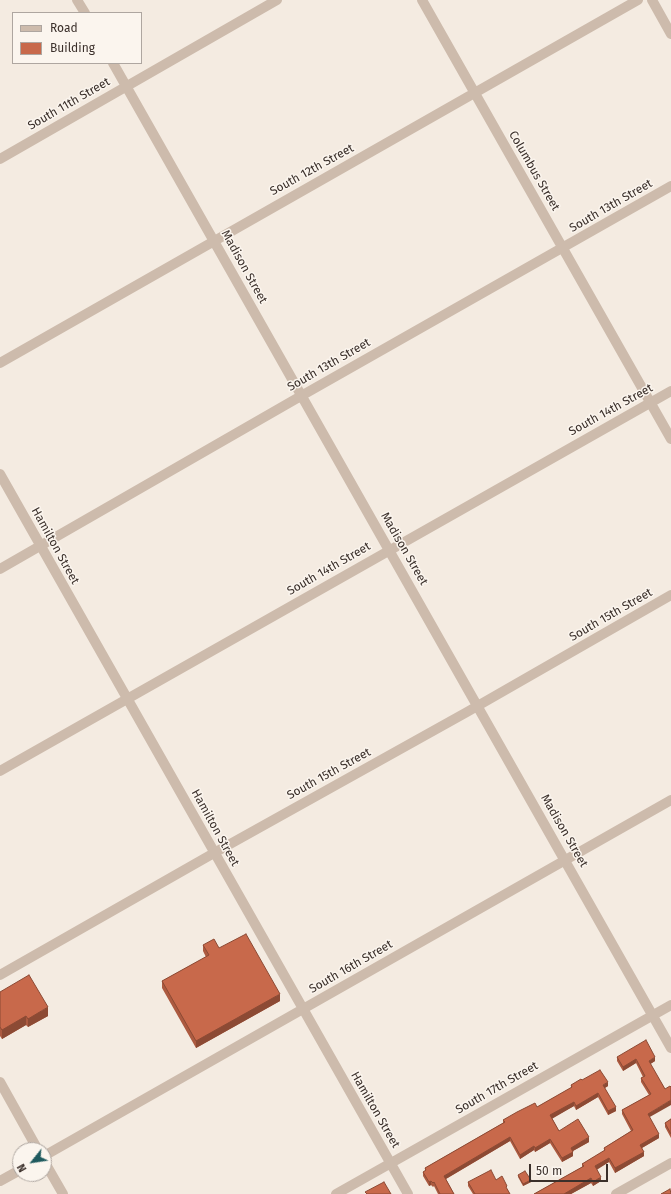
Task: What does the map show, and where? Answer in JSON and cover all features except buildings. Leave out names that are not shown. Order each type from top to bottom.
[{"type":"street","points":[[78,0],[84,12]]},
{"type":"street","name":"South 11th Street","points":[[0,158],[277,0]]},
{"type":"street","name":"Columbus Street","points":[[422,0],[671,439]]},
{"type":"street","name":"South 12th Street","points":[[0,363],[638,0]]},
{"type":"street","points":[[652,0],[671,34]]},
{"type":"street","name":"Madison Street","points":[[114,64],[671,1048]]},
{"type":"street","name":"South 13th Street","points":[[0,569],[671,186]]},
{"type":"street","name":"South 14th Street","points":[[0,771],[671,391]]},
{"type":"street","name":"Hamilton Street","points":[[0,474],[408,1194]]},
{"type":"street","name":"South 15th Street","points":[[0,975],[671,596]]},
{"type":"street","name":"South 16th Street","points":[[52,1151],[671,800]]},
{"type":"street","name":"South 17th Street","points":[[336,1194],[671,1005]]},
{"type":"street","points":[[0,1082],[34,1142]]},
{"type":"street","points":[[616,1194],[671,1163]]},
{"type":"street","points":[[0,1181],[12,1174]]},
{"type":"street","points":[[52,1175],[63,1194]]}]
